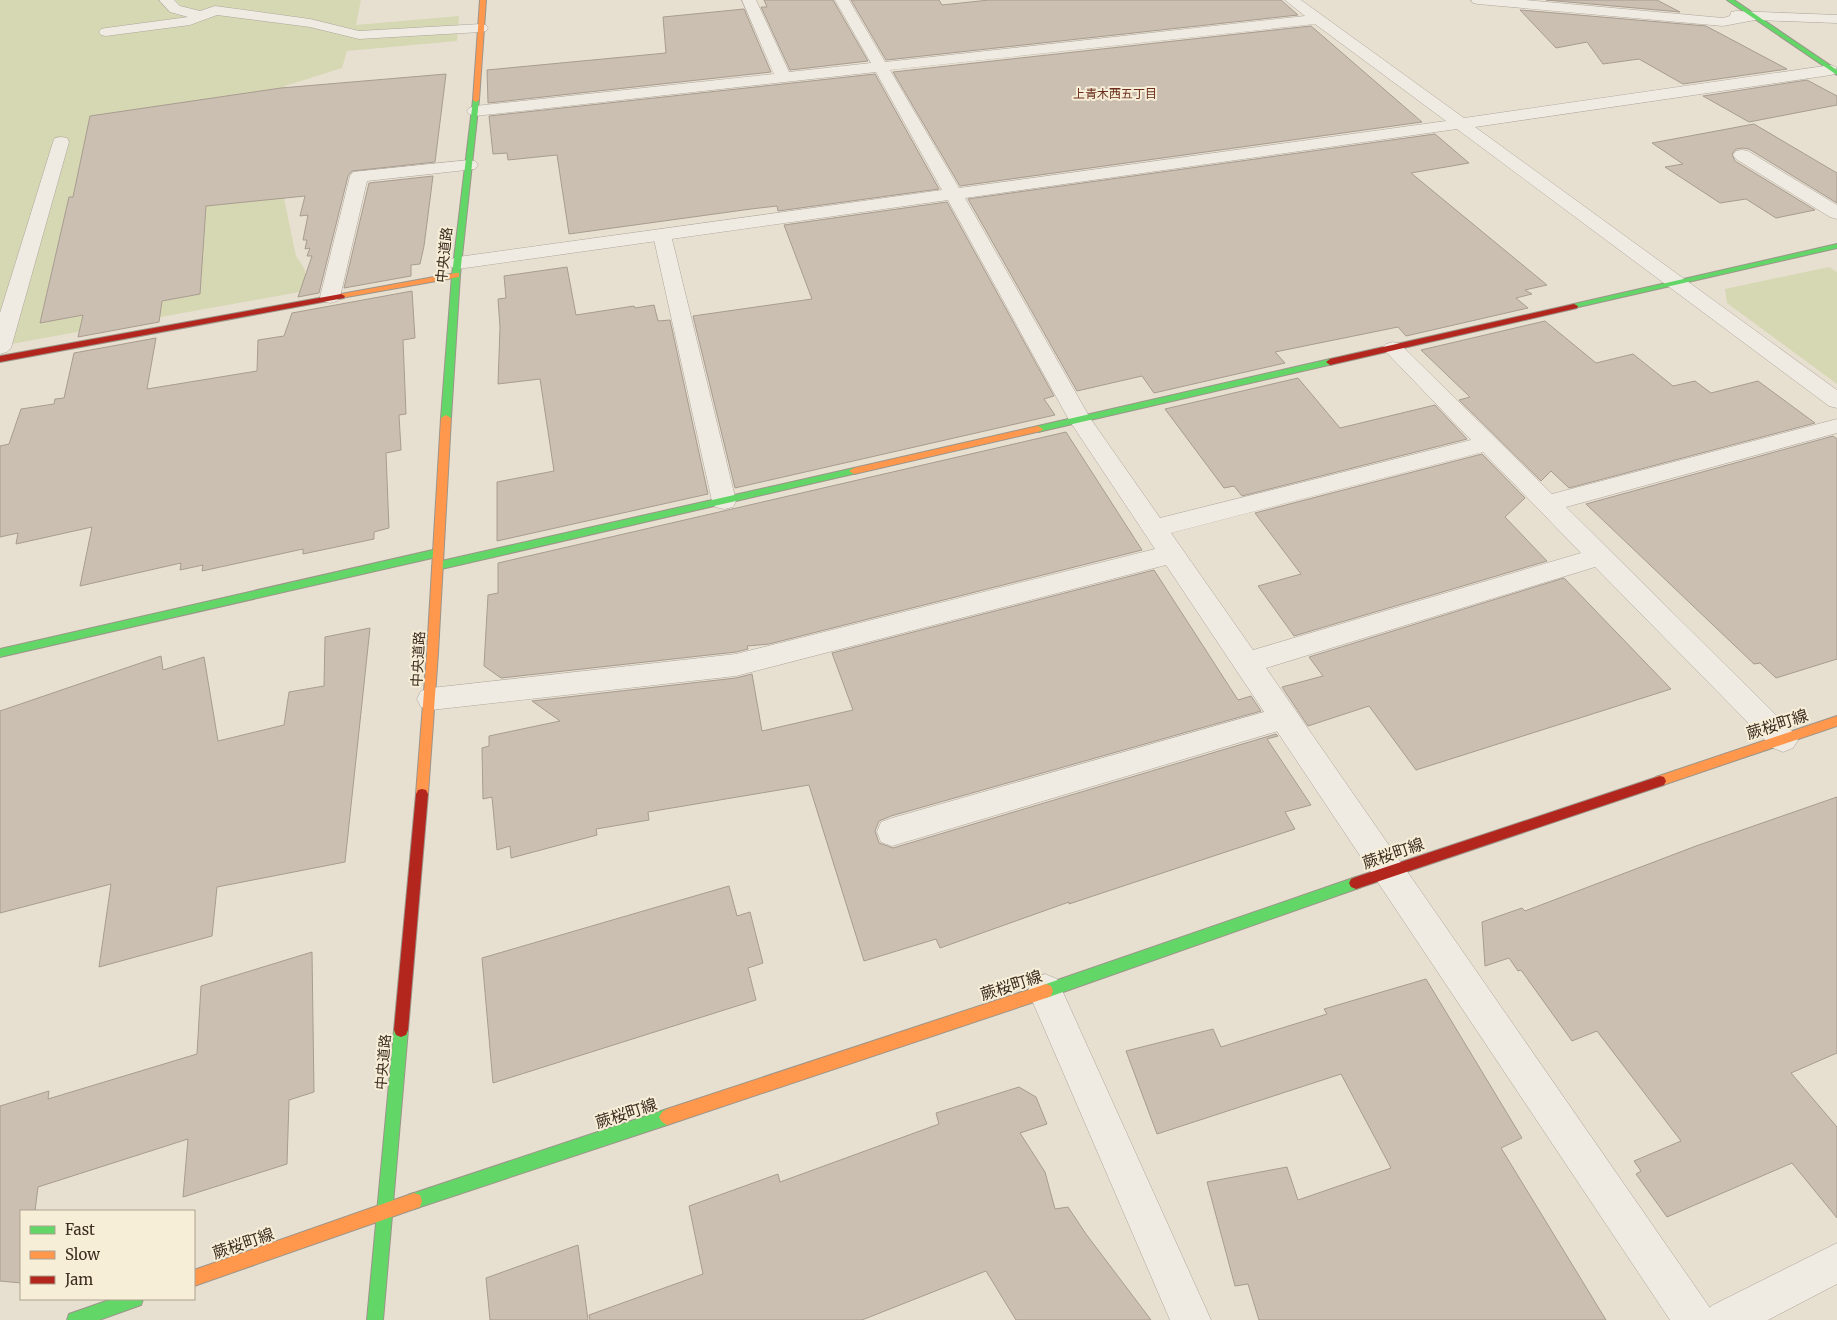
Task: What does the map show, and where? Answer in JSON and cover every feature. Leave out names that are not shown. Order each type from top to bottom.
[{"type":"main road","name":"中央道路","points":[[375,1320],[431,700],[437,553],[457,269],[476,111],[483,0]]},
{"type":"main road","points":[[1730,0],[1834,71]]},
{"type":"main road","points":[[437,566],[1837,246]]},
{"type":"main road","points":[[0,359],[330,298],[457,269]]},
{"type":"main road","points":[[0,653],[437,553]]},
{"type":"main road","name":"蕨桜町線","points":[[195,1278],[384,1210],[1046,991],[1390,872],[1783,740],[1834,726]]},
{"type":"main road","points":[[75,1320],[132,1300]]},
{"type":"street","points":[[166,0],[175,9],[211,9],[310,23],[358,36],[481,28]]},
{"type":"street","points":[[749,0],[784,78]]},
{"type":"street","points":[[842,0],[1080,420],[1694,1320]]},
{"type":"street","points":[[1292,0],[1837,401]]},
{"type":"street","points":[[1478,0],[1723,22],[1754,16]]},
{"type":"street","points":[[1564,0],[1754,16],[1837,19]]},
{"type":"street","points":[[106,32],[190,21],[211,9]]},
{"type":"street","points":[[476,111],[1319,20]]},
{"type":"street","points":[[457,269],[662,234],[954,195],[1834,71]]},
{"type":"street","points":[[0,348],[60,142]]},
{"type":"street","points":[[1742,155],[1837,213]]},
{"type":"street","points":[[330,298],[359,176],[469,165]]},
{"type":"street","points":[[662,234],[724,500]]},
{"type":"street","points":[[1393,348],[1783,740]]},
{"type":"street","points":[[1548,503],[1837,426]]},
{"type":"street","points":[[1155,528],[1488,443]]},
{"type":"street","points":[[431,700],[736,665],[1172,554]]},
{"type":"street","points":[[1247,663],[1601,556]]},
{"type":"street","points":[[892,832],[1285,718]]},
{"type":"street","points":[[1046,991],[1191,1320]]},
{"type":"street","points":[[1724,1320],[1837,1264]]},
{"type":"green space","points":[[0,0],[361,0],[356,25],[459,16],[457,41],[347,51],[342,68],[285,86],[278,170],[296,256],[305,270],[305,291],[0,346]]},
{"type":"green space","points":[[1829,267],[1837,272],[1837,384],[1727,303],[1725,289]]},
{"type":"building","points":[[764,0],[833,0],[868,61],[790,70],[761,7],[767,7]]},
{"type":"building","points":[[851,0],[939,0],[942,5],[989,0],[1281,0],[1298,15],[886,60]]},
{"type":"building","points":[[1546,0],[1657,0],[1680,12]]},
{"type":"building","points":[[744,9],[771,72],[488,103],[487,70],[666,53],[663,17]]},
{"type":"building","points":[[1520,10],[1706,26],[1787,69],[1683,84],[1639,59],[1603,64],[1587,42],[1556,48]]},
{"type":"building","points":[[1311,26],[1422,122],[960,186],[893,72]]},
{"type":"building","points":[[446,74],[435,162],[352,171],[348,176],[319,293],[298,297],[312,256],[307,256],[310,248],[305,249],[307,240],[303,240],[308,215],[300,216],[305,196],[206,206],[200,294],[162,301],[159,322],[78,337],[83,315],[40,323],[69,197],[73,197],[90,116],[281,88]]},
{"type":"building","points":[[875,74],[939,189],[778,211],[777,206],[751,209],[569,234],[557,155],[508,160],[507,153],[493,154],[489,116]]},
{"type":"building","points":[[1807,80],[1837,96],[1837,105],[1749,122],[1703,96]]},
{"type":"building","points":[[1754,124],[1837,173],[1837,203],[1749,149],[1742,148],[1736,149],[1732,154],[1735,161],[1815,210],[1776,218],[1746,199],[1720,203],[1665,167],[1683,164],[1652,143]]},
{"type":"building","points":[[1435,134],[1469,163],[1411,173],[1547,285],[1525,290],[1532,294],[1516,298],[1528,308],[1406,336],[1398,327],[1275,352],[1285,363],[1154,393],[1142,376],[1077,391],[968,199]]},
{"type":"building","points":[[433,176],[424,246],[420,264],[411,265],[411,276],[344,288],[369,183]]},
{"type":"building","points":[[947,202],[1054,396],[1044,399],[1055,415],[735,488],[693,316],[812,299],[784,225]]},
{"type":"building","points":[[567,267],[576,315],[634,306],[635,308],[654,305],[658,321],[670,320],[708,494],[497,541],[497,482],[554,471],[540,379],[498,384],[500,327],[498,299],[506,298],[504,276]]},
{"type":"building","points":[[412,291],[415,338],[403,340],[406,414],[399,415],[401,450],[386,453],[389,528],[374,532],[374,539],[303,554],[303,549],[202,571],[203,565],[180,570],[181,563],[80,586],[92,527],[16,544],[18,533],[0,537],[0,446],[9,444],[21,409],[54,404],[55,399],[64,398],[74,353],[156,338],[147,389],[257,371],[258,340],[284,336],[292,313]]},
{"type":"building","points":[[1545,321],[1596,363],[1633,354],[1673,386],[1695,381],[1711,393],[1758,381],[1815,423],[1569,488],[1551,471],[1541,481],[1459,400],[1470,397],[1421,350]]},
{"type":"building","points":[[1298,378],[1340,428],[1435,405],[1467,439],[1242,496],[1234,486],[1224,488],[1165,409]]},
{"type":"building","points":[[1066,432],[1142,550],[769,644],[747,646],[748,649],[736,652],[501,678],[484,666],[488,595],[498,593],[498,563]]},
{"type":"building","points":[[1833,436],[1837,439],[1837,659],[1776,678],[1760,663],[1754,664],[1586,504]]},
{"type":"building","points":[[1482,454],[1525,498],[1505,517],[1547,561],[1294,636],[1258,586],[1301,574],[1255,513]]},
{"type":"building","points":[[1154,570],[1238,700],[1251,696],[1261,711],[891,816],[879,821],[875,831],[879,843],[893,848],[1276,734],[1278,736],[1267,739],[1311,805],[1285,812],[1295,829],[1069,904],[1069,902],[940,948],[936,939],[864,961],[809,785],[648,812],[649,820],[596,829],[597,835],[511,858],[510,846],[497,850],[492,797],[483,799],[482,748],[489,746],[489,736],[560,721],[532,701],[736,678],[752,674],[762,731],[853,710],[832,653]]},
{"type":"building","points":[[1564,578],[1671,689],[1416,770],[1369,706],[1308,726],[1282,687],[1323,676],[1309,657]]},
{"type":"building","points":[[370,628],[345,862],[217,887],[212,936],[99,967],[111,884],[0,913],[0,711],[161,656],[163,670],[204,657],[218,741],[284,725],[289,692],[324,686],[325,637]]},
{"type":"building","points":[[1837,797],[1837,1053],[1791,1073],[1837,1127],[1837,1218],[1792,1163],[1667,1217],[1636,1174],[1641,1171],[1634,1161],[1681,1141],[1597,1031],[1572,1041],[1521,970],[1518,971],[1509,958],[1485,966],[1482,922],[1522,908],[1525,911],[1696,846]]},
{"type":"building","points":[[729,886],[737,916],[750,912],[763,963],[748,968],[756,1000],[493,1083],[482,958]]},
{"type":"building","points":[[312,952],[314,1092],[289,1100],[287,1164],[183,1197],[188,1139],[38,1187],[35,1210],[20,1210],[20,1283],[0,1281],[0,1106],[49,1091],[48,1099],[197,1054],[201,986]]},
{"type":"building","points":[[1426,979],[1522,1138],[1501,1148],[1606,1320],[1259,1320],[1248,1284],[1235,1286],[1207,1182],[1287,1167],[1298,1200],[1391,1168],[1341,1074],[1157,1134],[1126,1051],[1213,1029],[1221,1047],[1327,1014],[1324,1009]]},
{"type":"building","points":[[1019,1087],[1036,1097],[1047,1124],[1020,1133],[1045,1172],[1055,1209],[1068,1207],[1151,1320],[1016,1320],[986,1271],[862,1320],[590,1320],[589,1315],[703,1274],[689,1206],[778,1174],[780,1182],[939,1124],[936,1113]]},
{"type":"building","points":[[578,1245],[588,1320],[490,1320],[486,1278]]},
{"type":"traffic: fast","points":[[1730,0],[1837,73]]},
{"type":"traffic: fast","points":[[446,418],[456,275],[476,100]]},
{"type":"traffic: fast","points":[[1574,306],[1837,246]]},
{"type":"traffic: fast","points":[[1038,429],[1330,362]]},
{"type":"traffic: fast","points":[[437,566],[854,471]]},
{"type":"traffic: fast","points":[[0,653],[437,553]]},
{"type":"traffic: fast","points":[[1046,991],[1356,883]]},
{"type":"traffic: fast","points":[[375,1320],[401,1030]]},
{"type":"traffic: fast","points":[[414,1201],[667,1117]]},
{"type":"traffic: fast","points":[[75,1320],[132,1300]]},
{"type":"traffic: slow","points":[[476,100],[483,0]]},
{"type":"traffic: slow","points":[[341,296],[456,275]]},
{"type":"traffic: slow","points":[[422,794],[433,653],[446,418]]},
{"type":"traffic: slow","points":[[854,471],[1038,429]]},
{"type":"traffic: slow","points":[[1660,781],[1837,721]]},
{"type":"traffic: slow","points":[[667,1117],[1046,991]]},
{"type":"traffic: slow","points":[[195,1278],[414,1201]]},
{"type":"traffic: jam","points":[[0,359],[341,296]]},
{"type":"traffic: jam","points":[[1330,362],[1574,306]]},
{"type":"traffic: jam","points":[[1356,883],[1660,781]]},
{"type":"traffic: jam","points":[[401,1030],[422,794]]},
{"type":"district","name":"上青木西五丁目","points":[[1115,93]]}]
